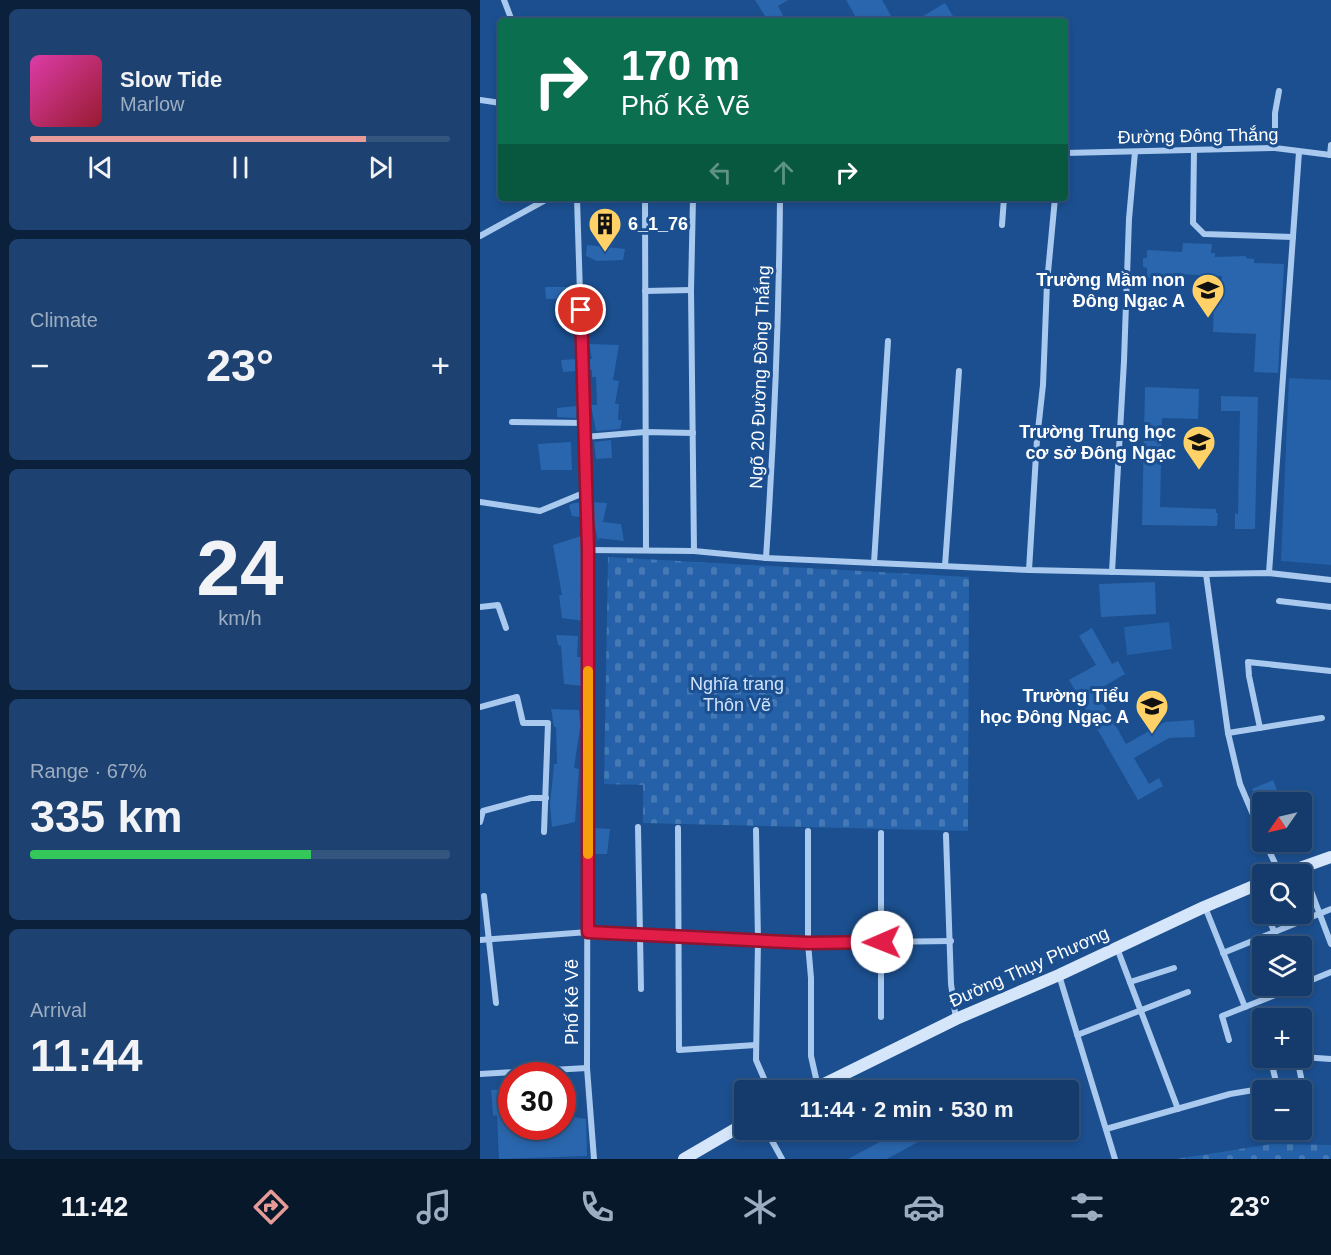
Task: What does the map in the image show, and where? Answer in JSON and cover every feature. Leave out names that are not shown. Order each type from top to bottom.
[{"type":"main road","points":[[1311,864],[1331,857]]},
{"type":"main road","name":"Đường Thụy Phương","points":[[833,1080],[956,1019],[1059,975],[1252,886]]},
{"type":"main road","points":[[684,1159],[734,1130]]},
{"type":"street","points":[[504,0],[511,18]]},
{"type":"street","points":[[1275,148],[1275,113],[1279,92]]},
{"type":"street","points":[[480,100],[498,103]]},
{"type":"street","points":[[1331,145],[1331,155]]},
{"type":"street","name":"Đường Đông Thắng","points":[[1068,153],[1275,148],[1331,155]]},
{"type":"street","points":[[1194,150],[1193,224],[1204,234],[1293,237]]},
{"type":"street","points":[[1112,572],[1124,361],[1129,219],[1136,152]]},
{"type":"street","points":[[1269,573],[1299,152]]},
{"type":"street","points":[[480,236],[544,201]]},
{"type":"street","name":"Phố Kẻ Vẽ","points":[[577,201],[588,550],[587,1068],[594,1159]]},
{"type":"street","points":[[645,201],[646,550]]},
{"type":"street","points":[[693,201],[691,290],[694,551]]},
{"type":"street","name":"Ngõ 20 Đường Đồng Thắng","points":[[766,558],[775,426],[780,201]]},
{"type":"street","points":[[1002,225],[1004,201]]},
{"type":"street","points":[[1029,570],[1037,439],[1043,385],[1047,283],[1055,201]]},
{"type":"street","points":[[645,291],[691,290]]},
{"type":"street","points":[[874,563],[888,340]]},
{"type":"street","points":[[945,566],[959,372]]},
{"type":"street","points":[[512,422],[584,423]]},
{"type":"street","points":[[585,437],[645,432],[693,433]]},
{"type":"street","points":[[480,502],[540,511],[586,492]]},
{"type":"street","points":[[588,550],[694,551],[766,558],[1029,570],[1269,573],[1331,580]]},
{"type":"street","points":[[1206,574],[1228,733],[1240,784],[1252,812]]},
{"type":"street","points":[[1279,602],[1331,607]]},
{"type":"street","points":[[480,607],[498,605],[506,628]]},
{"type":"street","points":[[1260,728],[1248,662],[1331,671]]},
{"type":"street","points":[[480,707],[518,697],[523,723],[548,723],[544,832]]},
{"type":"street","points":[[1228,733],[1322,718]]},
{"type":"street","points":[[480,822],[483,810],[531,798],[546,798]]},
{"type":"street","points":[[638,827],[641,989]]},
{"type":"street","points":[[678,828],[679,1050],[756,1045]]},
{"type":"street","points":[[756,830],[758,941],[756,1060],[765,1080]]},
{"type":"street","points":[[808,831],[808,943],[814,1080]]},
{"type":"street","points":[[881,833],[881,1017]]},
{"type":"street","points":[[946,835],[951,984],[956,1019]]},
{"type":"street","points":[[1312,894],[1331,944]]},
{"type":"street","points":[[484,896],[496,1003]]},
{"type":"street","points":[[1204,907],[1245,1007]]},
{"type":"street","points":[[1223,952],[1331,909]]},
{"type":"street","points":[[1271,924],[1276,936]]},
{"type":"street","points":[[480,940],[588,932],[808,943],[951,941]]},
{"type":"street","points":[[1117,948],[1178,1108]]},
{"type":"street","points":[[1130,982],[1174,968]]},
{"type":"street","points":[[1312,979],[1331,972]]},
{"type":"street","points":[[1059,975],[1115,1159]]},
{"type":"street","points":[[1077,1035],[1140,1009],[1188,993]]},
{"type":"street","points":[[1229,1040],[1222,1016],[1272,996]]},
{"type":"street","points":[[1312,1058],[1331,1059]]},
{"type":"street","points":[[480,1074],[587,1068]]},
{"type":"street","points":[[1106,1129],[1230,1094],[1252,1090]]},
{"type":"street","points":[[772,1140],[782,1159]]},
{"type":"green space","points":[[1289,378],[1331,380],[1331,565],[1281,561]]},
{"type":"green space","name":"Nghĩa trang Thôn Vẽ","points":[[608,557],[969,577],[968,831],[643,823],[643,785],[604,784]]},
{"type":"green space","points":[[1169,622],[1172,649],[1127,655],[1124,627]]},
{"type":"green space","points":[[1272,1144],[1331,1145],[1331,1159],[1176,1159]]},
{"type":"building","points":[[755,0],[788,0],[778,6],[784,18],[766,18]]},
{"type":"building","points":[[846,0],[882,0],[892,18],[856,18]]},
{"type":"building","points":[[945,3],[954,18],[920,18]]},
{"type":"building","points":[[1183,243],[1212,244],[1211,253],[1215,253],[1215,257],[1246,256],[1246,258],[1254,259],[1254,263],[1284,264],[1278,373],[1254,372],[1256,334],[1213,332],[1214,297],[1221,297],[1222,276],[1174,274],[1173,279],[1147,278],[1147,268],[1143,267],[1143,258],[1147,258],[1147,250],[1182,252]]},
{"type":"building","name":"6_1_76","points":[[587,245],[625,249],[623,260],[597,261],[586,256]]},
{"type":"building","points":[[545,287],[571,287],[571,299],[546,299]]},
{"type":"building","points":[[575,310],[576,326],[567,325],[565,311]]},
{"type":"building","points":[[589,344],[619,345],[613,380],[619,381],[615,404],[619,404],[618,420],[622,420],[620,429],[596,431],[591,405],[597,405],[596,377],[592,377],[592,370],[588,370],[587,359],[592,359]]},
{"type":"building","points":[[577,359],[577,371],[563,372],[561,360]]},
{"type":"building","points":[[1145,387],[1199,389],[1198,419],[1162,418],[1160,507],[1216,509],[1217,526],[1142,525]]},
{"type":"building","points":[[1221,396],[1258,397],[1255,529],[1235,529],[1235,513],[1238,514],[1240,411],[1221,411]]},
{"type":"building","points":[[577,406],[576,418],[557,417],[557,408]]},
{"type":"building","points":[[611,440],[612,458],[596,459],[594,442]]},
{"type":"building","points":[[571,442],[572,470],[541,470],[538,444]]},
{"type":"building","points":[[593,502],[607,503],[603,522],[621,524],[624,541],[599,538],[598,542],[592,510]]},
{"type":"building","points":[[580,503],[580,517],[572,516],[569,505]]},
{"type":"building","points":[[581,536],[583,574],[580,597],[583,597],[583,621],[562,618],[559,595],[562,595],[553,545]]},
{"type":"building","points":[[1155,582],[1156,614],[1101,617],[1099,584]]},
{"type":"building","points":[[1092,628],[1112,664],[1118,661],[1125,674],[1096,691],[1126,744],[1165,722],[1194,720],[1195,737],[1169,738],[1134,758],[1149,784],[1159,778],[1163,786],[1138,800],[1069,680],[1096,665],[1079,636]]},
{"type":"building","points":[[556,635],[578,636],[577,657],[583,657],[582,686],[564,684],[561,646],[558,645]]},
{"type":"building","points":[[551,709],[579,710],[581,728],[574,768],[579,769],[575,822],[552,827],[550,805],[554,764],[557,764],[556,727],[554,727]]},
{"type":"building","points":[[1273,780],[1278,792],[1253,792],[1252,789]]},
{"type":"building","points":[[593,828],[610,829],[607,854],[593,854]]},
{"type":"building","points":[[491,1090],[498,1090],[498,1137],[497,1115],[493,1116]]},
{"type":"building","points":[[576,1118],[586,1119],[587,1156],[499,1159],[498,1140],[576,1140]]},
{"type":"building","points":[[883,1140],[922,1140],[887,1159],[848,1159]]},
{"type":"slow traffic","points":[[588,671],[588,854]]},
{"type":"place","name":"6_1_76","points":[[605,253]]},
{"type":"place","name":"Trường Mầm non Đông Ngạc A","points":[[1208,319]]},
{"type":"place","name":"Trường Trung học cơ sở Đông Ngạc","points":[[1199,471]]},
{"type":"place","name":"Trường Tiểu học Đông Ngạc A","points":[[1152,735]]},
{"type":"route","points":[[581,310],[588,550],[588,932],[808,943],[882,942]]}]
